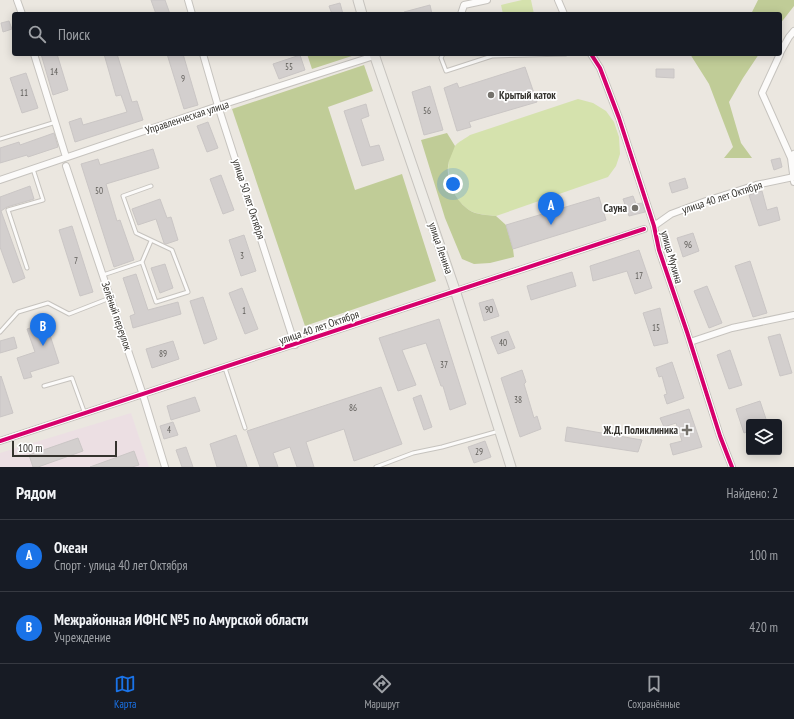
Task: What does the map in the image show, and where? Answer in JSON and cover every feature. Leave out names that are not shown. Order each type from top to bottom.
[{"type":"main road","points":[[358,0],[361,12]]},
{"type":"main road","name":"улица Ленина","points":[[374,56],[455,290],[511,467]]},
{"type":"street","points":[[17,0],[21,12]]},
{"type":"street","points":[[188,0],[191,12]]},
{"type":"street","points":[[462,12],[464,5],[487,0]]},
{"type":"street","points":[[558,0],[563,12]]},
{"type":"street","points":[[782,50],[794,31]]},
{"type":"street","points":[[35,56],[66,158]]},
{"type":"street","name":"улица 50 лет Октября","points":[[204,56],[218,106],[295,345]]},
{"type":"street","name":"Управленческая улица","points":[[0,180],[371,56]]},
{"type":"street","name":"улица Мухина","points":[[593,56],[600,68],[618,118],[654,226],[659,250],[690,342],[704,390],[731,467]]},
{"type":"street","points":[[779,56],[762,93],[792,156],[794,179]]},
{"type":"street","name":"Зелёный переулок","points":[[66,166],[143,394],[164,467]]},
{"type":"street","name":"улица 40 лет Октября","points":[[654,226],[671,214],[706,201],[756,185],[794,179]]},
{"type":"street","name":"улица 40 лет Октября","points":[[0,441],[644,229]]},
{"type":"street","points":[[690,342],[732,328],[794,315]]},
{"type":"lane","points":[[442,56],[441,58],[446,71],[492,56]]},
{"type":"lane","points":[[0,139],[56,122]]},
{"type":"lane","points":[[27,268],[8,210],[43,200],[33,169]]},
{"type":"lane","points":[[151,186],[123,196],[136,233],[152,240],[172,250],[188,292],[156,302],[142,262],[152,240]]},
{"type":"lane","points":[[103,275],[142,262]]},
{"type":"lane","points":[[0,332],[18,312],[48,303],[70,314],[110,298]]},
{"type":"lane","points":[[225,368],[245,428]]},
{"type":"lane","points":[[44,386],[72,378],[85,414]]},
{"type":"lane","points":[[376,467],[413,453],[442,447],[499,431]]},
{"type":"shaded area","points":[[131,413],[149,467],[0,467],[0,453]]},
{"type":"green space","points":[[522,0],[531,0],[534,12],[503,12],[501,5]]},
{"type":"green space","points":[[758,0],[794,0],[794,6],[782,21],[782,12],[752,12]]},
{"type":"green space","points":[[308,56],[352,56],[312,69]]},
{"type":"green space","points":[[691,56],[758,56],[729,102],[741,143],[752,158],[724,158],[733,147],[709,84]]},
{"type":"green space","points":[[364,65],[373,91],[328,107],[355,190],[402,174],[436,281],[305,326],[232,109]]},
{"type":"green space","points":[[578,99],[593,103],[606,111],[614,122],[619,137],[620,154],[616,166],[608,177],[496,216],[476,213],[462,205],[453,190],[448,172],[451,154],[456,145],[470,135]]},
{"type":"green space","points":[[447,133],[455,146],[449,161],[448,174],[449,181],[455,195],[464,206],[472,212],[496,216],[506,225],[514,257],[490,263],[474,264],[462,259],[445,218],[421,140]]},
{"type":"building","points":[[151,0],[165,0],[169,12],[155,12]]},
{"type":"building","points":[[340,3],[342,12],[331,12],[329,6]]},
{"type":"building","points":[[430,5],[432,12],[404,12]]},
{"type":"building","points":[[9,21],[12,29],[3,32],[1,23]]},
{"type":"building","points":[[42,56],[58,56],[68,90],[53,95]]},
{"type":"building","points":[[105,56],[118,56],[132,102],[137,101],[143,120],[75,142],[69,122],[81,118],[83,125],[127,112],[121,95],[116,96]]},
{"type":"building","points":[[168,56],[184,56],[198,105],[184,109]]},
{"type":"building","points":[[300,56],[305,70],[279,79],[273,64]]},
{"type":"building","name":"Крытый каток","points":[[525,67],[537,102],[469,122],[471,127],[457,131],[444,88],[457,83],[459,88]]},
{"type":"building","points":[[656,69],[674,69],[674,78],[656,77]]},
{"type":"building","points":[[26,73],[38,108],[22,113],[10,78]]},
{"type":"building","points":[[430,86],[443,130],[424,135],[412,92]]},
{"type":"building","points":[[366,104],[369,116],[361,119],[370,147],[379,145],[384,160],[362,166],[344,111]]},
{"type":"building","points":[[208,122],[218,148],[207,152],[197,126]]},
{"type":"building","points":[[54,133],[58,147],[28,157],[27,155],[0,163],[0,148],[19,142],[20,145]]},
{"type":"building","points":[[153,149],[159,168],[106,184],[117,221],[120,220],[134,260],[114,267],[81,164],[98,159],[100,165]]},
{"type":"building","points":[[780,158],[782,167],[774,170],[771,160]]},
{"type":"building","points":[[221,175],[234,210],[223,214],[210,179]]},
{"type":"building","points":[[685,178],[688,188],[672,193],[669,183]]},
{"type":"building","points":[[30,186],[34,199],[7,207],[1,211],[25,278],[13,283],[0,247],[0,197]]},
{"type":"building","points":[[762,191],[767,210],[777,207],[780,220],[759,226],[749,195]]},
{"type":"building","name":"Сауна","points":[[633,196],[636,204],[642,203],[645,212],[629,216],[623,199]]},
{"type":"building","points":[[599,197],[606,220],[513,249],[506,225]]},
{"type":"building","points":[[160,199],[167,218],[171,217],[178,240],[166,244],[164,243],[156,219],[138,225],[132,209]]},
{"type":"building","points":[[72,226],[93,292],[80,296],[59,230]]},
{"type":"building","points":[[693,233],[699,251],[683,257],[677,238]]},
{"type":"building","points":[[244,235],[256,271],[241,276],[229,240]]},
{"type":"building","points":[[639,250],[652,288],[635,294],[627,271],[593,281],[590,266]]},
{"type":"building","points":[[750,261],[767,313],[753,317],[735,266]]},
{"type":"building","points":[[165,264],[173,288],[160,293],[151,268]]},
{"type":"building","points":[[572,272],[576,286],[531,300],[527,286]]},
{"type":"building","points":[[136,274],[148,310],[178,302],[181,314],[133,328],[130,316],[135,314],[123,278]]},
{"type":"building","points":[[707,286],[722,323],[709,328],[694,291]]},
{"type":"building","points":[[242,288],[258,329],[245,334],[229,293]]},
{"type":"building","points":[[203,297],[217,339],[204,344],[190,301]]},
{"type":"building","points":[[493,299],[499,316],[484,321],[479,303]]},
{"type":"building","points":[[660,308],[668,343],[654,346],[643,313]]},
{"type":"building","points":[[439,319],[466,404],[450,410],[443,386],[441,386],[426,343],[402,350],[416,385],[398,391],[379,338]]},
{"type":"building","points":[[46,323],[59,363],[30,372],[32,377],[24,379],[17,358],[35,352],[27,329]]},
{"type":"building","points":[[508,331],[515,348],[498,354],[491,337]]},
{"type":"building","points":[[780,334],[792,373],[780,376],[768,337]]},
{"type":"building","points":[[14,337],[17,348],[0,353],[0,341]]},
{"type":"building","points":[[173,341],[179,359],[152,368],[146,349]]},
{"type":"building","points":[[730,350],[742,385],[729,389],[717,355]]},
{"type":"building","points":[[672,362],[684,398],[667,404],[664,395],[667,394],[662,376],[659,377],[656,368]]},
{"type":"building","points":[[522,370],[526,382],[524,384],[534,418],[537,416],[541,429],[520,437],[501,378]]},
{"type":"building","points":[[1,376],[13,413],[0,417],[0,377]]},
{"type":"building","points":[[381,387],[402,444],[354,461],[344,429],[306,442],[314,467],[297,467],[290,447],[273,453],[278,467],[260,467],[247,431]]},
{"type":"building","points":[[421,395],[432,427],[424,430],[413,398]]},
{"type":"building","points":[[195,397],[200,411],[171,420],[167,406]]},
{"type":"building","points":[[760,401],[766,419],[746,419],[746,432],[744,433],[736,409]]},
{"type":"building","points":[[689,409],[702,447],[673,455],[670,444],[682,441],[676,423],[664,427],[660,418]]},
{"type":"building","points":[[173,422],[178,435],[164,439],[160,426]]},
{"type":"building","points":[[567,427],[642,440],[638,452],[565,441]]},
{"type":"building","points":[[236,435],[247,467],[217,467],[210,444]]},
{"type":"building","points":[[78,438],[83,451],[38,467],[33,467],[29,455]]},
{"type":"building","points":[[485,441],[491,457],[474,463],[468,447]]},
{"type":"building","points":[[186,447],[193,467],[182,467],[176,450]]},
{"type":"building","points":[[134,451],[139,465],[132,467],[90,467]]},
{"type":"cycle path","points":[[592,56],[600,68],[619,118],[654,226],[659,250],[720,436],[732,467]]},
{"type":"cycle path","points":[[0,441],[644,229]]},
{"type":"place","name":"Крытый каток","points":[[491,95]]},
{"type":"place","name":"Сауна","points":[[635,208]]},
{"type":"place","name":"Океан","points":[[551,225]]},
{"type":"place","name":"Межрайонная ИФНС №5 по Амурской области","points":[[43,346]]},
{"type":"place","name":"Ж.Д. Поликлиника","points":[[687,430]]}]
